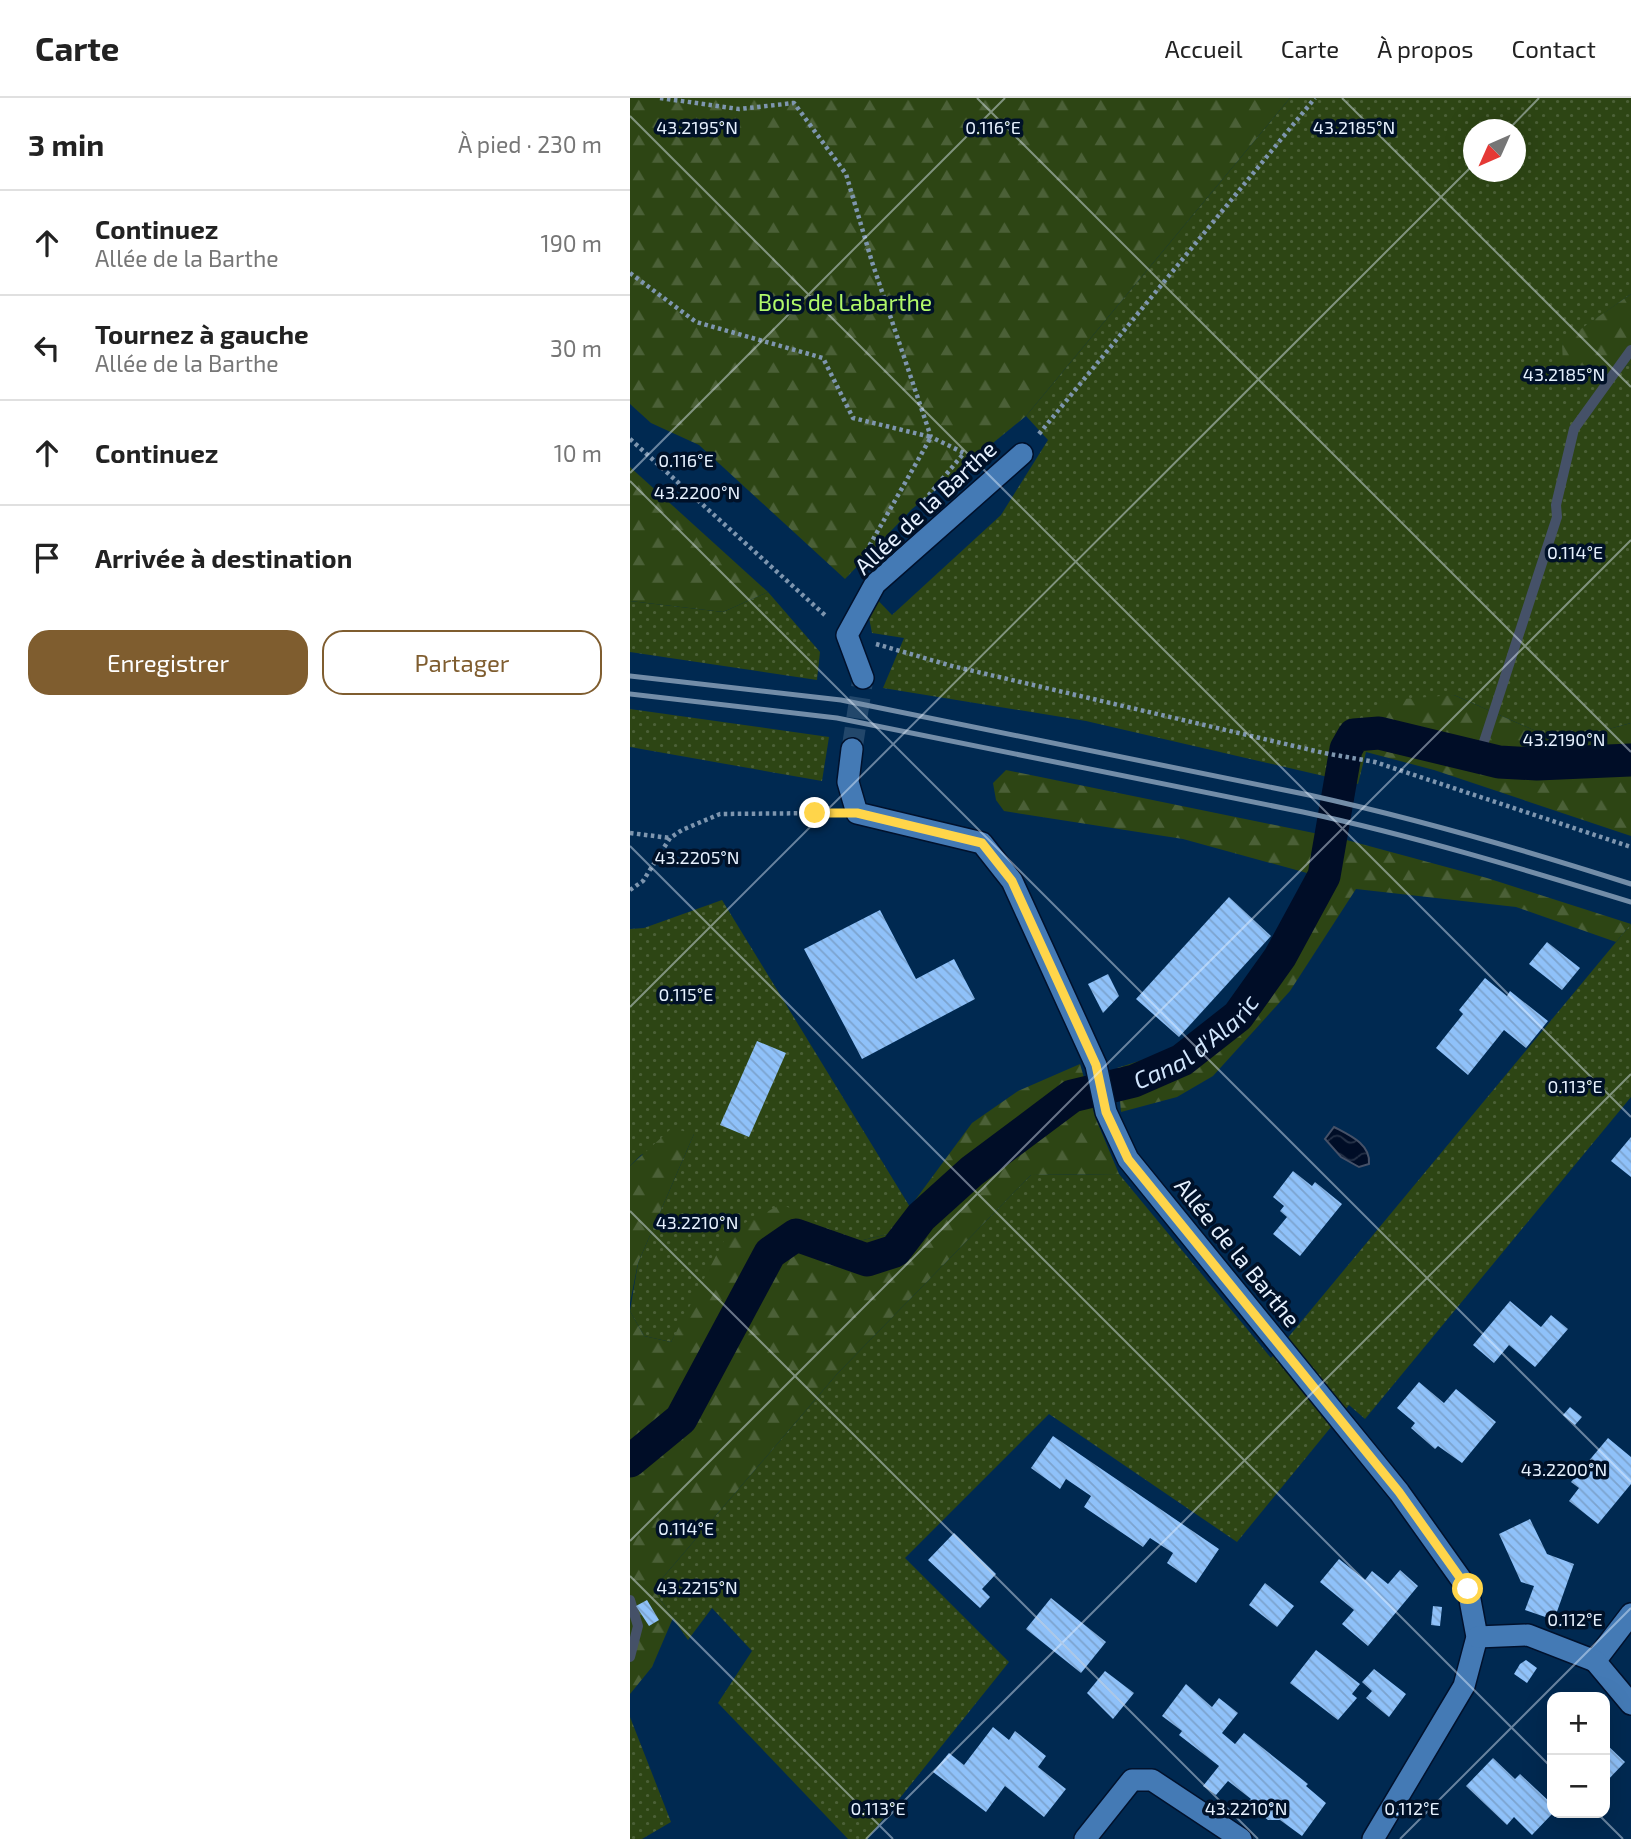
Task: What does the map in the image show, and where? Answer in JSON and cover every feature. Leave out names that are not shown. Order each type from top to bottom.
[{"type":"street","name":"Allée de la Barthe","points":[[847,635],[875,584],[1023,454]]},
{"type":"street","points":[[847,635],[863,678]]},
{"type":"street","points":[[852,749],[848,782],[857,813]]},
{"type":"street","name":"Allée de la Barthe","points":[[857,813],[982,843],[1012,881],[1096,1065],[1106,1112],[1128,1159],[1399,1492],[1468,1589],[1477,1637],[1464,1686],[1373,1839]]},
{"type":"street","points":[[1595,1661],[1631,1614]]},
{"type":"street","points":[[1477,1637],[1528,1635],[1595,1661],[1631,1704]]},
{"type":"street","points":[[1085,1839],[1132,1780],[1152,1780],[1241,1839]]},
{"type":"path","points":[[660,98],[739,109],[794,103],[846,174],[872,262],[931,437],[867,550],[869,567]]},
{"type":"path","points":[[1023,454],[1315,98]]},
{"type":"path","points":[[630,273],[696,322],[823,358],[853,418],[931,437],[964,453],[912,516]]},
{"type":"path","points":[[630,439],[847,635],[951,666],[1375,762],[1631,847]]},
{"type":"path","points":[[630,890],[643,881],[670,838],[720,814],[857,813]]},
{"type":"path","points":[[630,833],[670,838]]},
{"type":"green space","name":"Bois de Labarthe","points":[[630,98],[1290,98],[1026,416],[912,509],[845,579],[699,445],[651,423],[630,404]]},
{"type":"green space","points":[[1290,98],[1631,98],[1631,294],[1562,343],[1593,380],[1631,364],[1631,723],[1561,742],[1454,695],[1371,717],[1358,784],[1086,721],[883,688],[904,638],[872,633],[867,608],[869,591],[892,615],[1001,515],[1048,440],[1026,416]]},
{"type":"green space","points":[[1631,294],[1631,364],[1593,380],[1563,365],[1562,342]]},
{"type":"green space","points":[[630,467],[768,592],[723,612],[630,601]]},
{"type":"green space","points":[[768,592],[820,652],[817,680],[630,652],[630,601],[723,612]]},
{"type":"green space","points":[[1454,695],[1561,742],[1631,723],[1631,836],[1434,770],[1366,752],[1371,716],[1391,700]]},
{"type":"green space","points":[[630,709],[829,737],[822,781],[630,747]]},
{"type":"green space","points":[[1006,770],[1343,839],[1487,878],[1631,924],[1616,942],[1516,907],[1356,889],[1290,991],[1213,1076],[1177,1097],[1121,1112],[1117,1068],[1174,1050],[1214,1025],[1262,962],[1307,873],[1183,839],[1004,811],[996,800],[993,783]]},
{"type":"green space","points":[[722,900],[910,1207],[888,1234],[859,1241],[833,1231],[691,1307],[671,1342],[644,1336],[630,1311],[638,1263],[694,1134],[641,1155],[630,1166],[630,929],[644,928]]},
{"type":"green space","points":[[1631,924],[1631,1097],[1365,1419],[1349,1405],[1237,1542],[1049,1414],[905,1558],[1009,1662],[867,1839],[848,1839],[718,1703],[752,1651],[712,1608],[688,1640],[653,1589],[837,1374],[1031,1175],[1119,1174],[1271,1358]]},
{"type":"green space","points":[[1080,1064],[1096,1119],[1119,1174],[1031,1175],[837,1374],[653,1589],[673,1618],[652,1667],[630,1694],[630,1474],[662,1446],[646,1430],[630,1444],[630,1311],[644,1336],[671,1342],[729,1231],[782,1204],[833,1231],[859,1241],[888,1234],[972,1123],[1018,1091]]},
{"type":"green space","points":[[672,1128],[694,1134],[638,1263],[630,1303],[630,1166]]},
{"type":"green space","points":[[630,1717],[671,1822],[642,1839],[630,1839]]},
{"type":"water","points":[[1334,1127],[1363,1146],[1369,1157],[1369,1164],[1359,1167],[1341,1157],[1325,1139]]},
{"type":"water","points":[[646,1430],[662,1446],[630,1474],[630,1444]]},
{"type":"building","points":[[1229,897],[1271,936],[1179,1037],[1136,999]]},
{"type":"building","points":[[880,910],[916,979],[954,959],[975,999],[862,1059],[804,949]]},
{"type":"building","points":[[1547,942],[1580,968],[1562,990],[1529,964]]},
{"type":"building","points":[[1108,974],[1119,996],[1103,1013],[1088,984]]},
{"type":"building","points":[[1485,978],[1507,996],[1510,991],[1548,1021],[1526,1048],[1504,1030],[1468,1075],[1436,1048],[1463,1014],[1459,1010]]},
{"type":"building","points":[[757,1041],[786,1053],[749,1137],[720,1125]]},
{"type":"building","points":[[1631,1137],[1631,1177],[1611,1161]]},
{"type":"building","points":[[1293,1171],[1312,1186],[1315,1182],[1342,1204],[1300,1256],[1273,1234],[1287,1217],[1280,1211],[1284,1206],[1273,1197]]},
{"type":"building","points":[[1510,1301],[1541,1327],[1551,1315],[1568,1329],[1535,1367],[1509,1345],[1494,1363],[1473,1345]]},
{"type":"building","points":[[1419,1382],[1444,1403],[1456,1389],[1496,1422],[1462,1463],[1438,1446],[1435,1449],[1411,1428],[1415,1423],[1397,1408]]},
{"type":"building","points":[[1570,1407],[1582,1417],[1575,1425],[1563,1415]]},
{"type":"building","points":[[1053,1436],[1219,1549],[1196,1583],[1167,1563],[1173,1553],[1150,1538],[1143,1547],[1084,1507],[1091,1496],[1066,1479],[1060,1489],[1031,1468]]},
{"type":"building","points":[[1608,1438],[1631,1457],[1631,1484],[1598,1524],[1569,1501],[1579,1488],[1571,1482]]},
{"type":"building","points":[[1530,1519],[1547,1554],[1574,1564],[1554,1620],[1525,1610],[1534,1586],[1521,1582],[1499,1534]]},
{"type":"building","points":[[954,1533],[996,1574],[982,1589],[990,1597],[980,1608],[928,1560]]},
{"type":"building","points":[[1339,1559],[1365,1580],[1372,1571],[1388,1584],[1400,1570],[1418,1586],[1368,1646],[1342,1624],[1354,1610],[1320,1582]]},
{"type":"building","points":[[1265,1583],[1294,1606],[1277,1627],[1249,1605]]},
{"type":"building","points":[[1051,1598],[1106,1642],[1081,1673],[1026,1629]]},
{"type":"building","points":[[647,1600],[659,1620],[649,1626],[636,1606]]},
{"type":"building","points":[[1433,1606],[1442,1607],[1440,1626],[1431,1625]]},
{"type":"building","points":[[1316,1650],[1360,1684],[1352,1694],[1357,1698],[1338,1720],[1290,1683]]},
{"type":"building","points":[[1526,1660],[1537,1668],[1527,1683],[1514,1674]]},
{"type":"building","points":[[1374,1669],[1406,1694],[1389,1717],[1366,1698],[1372,1691],[1362,1682]]},
{"type":"building","points":[[1105,1671],[1134,1693],[1113,1719],[1087,1693]]},
{"type":"building","points":[[1186,1684],[1212,1707],[1219,1698],[1238,1713],[1222,1733],[1235,1744],[1244,1733],[1308,1784],[1306,1786],[1326,1803],[1302,1836],[1280,1820],[1268,1820],[1247,1803],[1251,1799],[1228,1781],[1216,1795],[1203,1786],[1219,1766],[1179,1735],[1182,1731],[1162,1716]]},
{"type":"building","points":[[993,1727],[1009,1740],[1015,1731],[1046,1756],[1038,1767],[1066,1789],[1044,1817],[1005,1786],[986,1812],[933,1772],[949,1753],[964,1765]]},
{"type":"building","points":[[1610,1748],[1625,1762],[1610,1778]]},
{"type":"building","points":[[1493,1758],[1515,1779],[1520,1774],[1547,1799],[1548,1818],[1532,1835],[1514,1817],[1507,1825],[1466,1786]]},
{"type":"waterway","points":[[1479,757],[1557,517],[1556,505],[1574,429],[1631,350]]},
{"type":"waterway","name":"Canal d'Alaric","points":[[630,1461],[681,1419],[770,1253],[796,1235],[867,1260],[895,1251],[921,1217],[972,1171],[1072,1096],[1134,1081],[1182,1060],[1238,1016],[1280,957],[1324,876],[1346,749],[1354,735],[1379,733],[1499,762],[1537,764],[1631,760]]},
{"type":"waterway","name":"Canal d'Alaric","points":[[630,1600],[638,1626],[630,1657]]},
{"type":"tunnel","points":[[852,749],[863,678]]},
{"type":"railway","points":[[630,676],[841,700],[1309,795],[1471,836],[1631,884]]},
{"type":"railway","points":[[630,694],[837,718],[1303,812],[1427,842],[1631,902]]},
{"type":"route","points":[[815,813],[857,813],[982,843],[1012,881],[1096,1065],[1106,1112],[1128,1159],[1399,1492],[1468,1589]]}]
